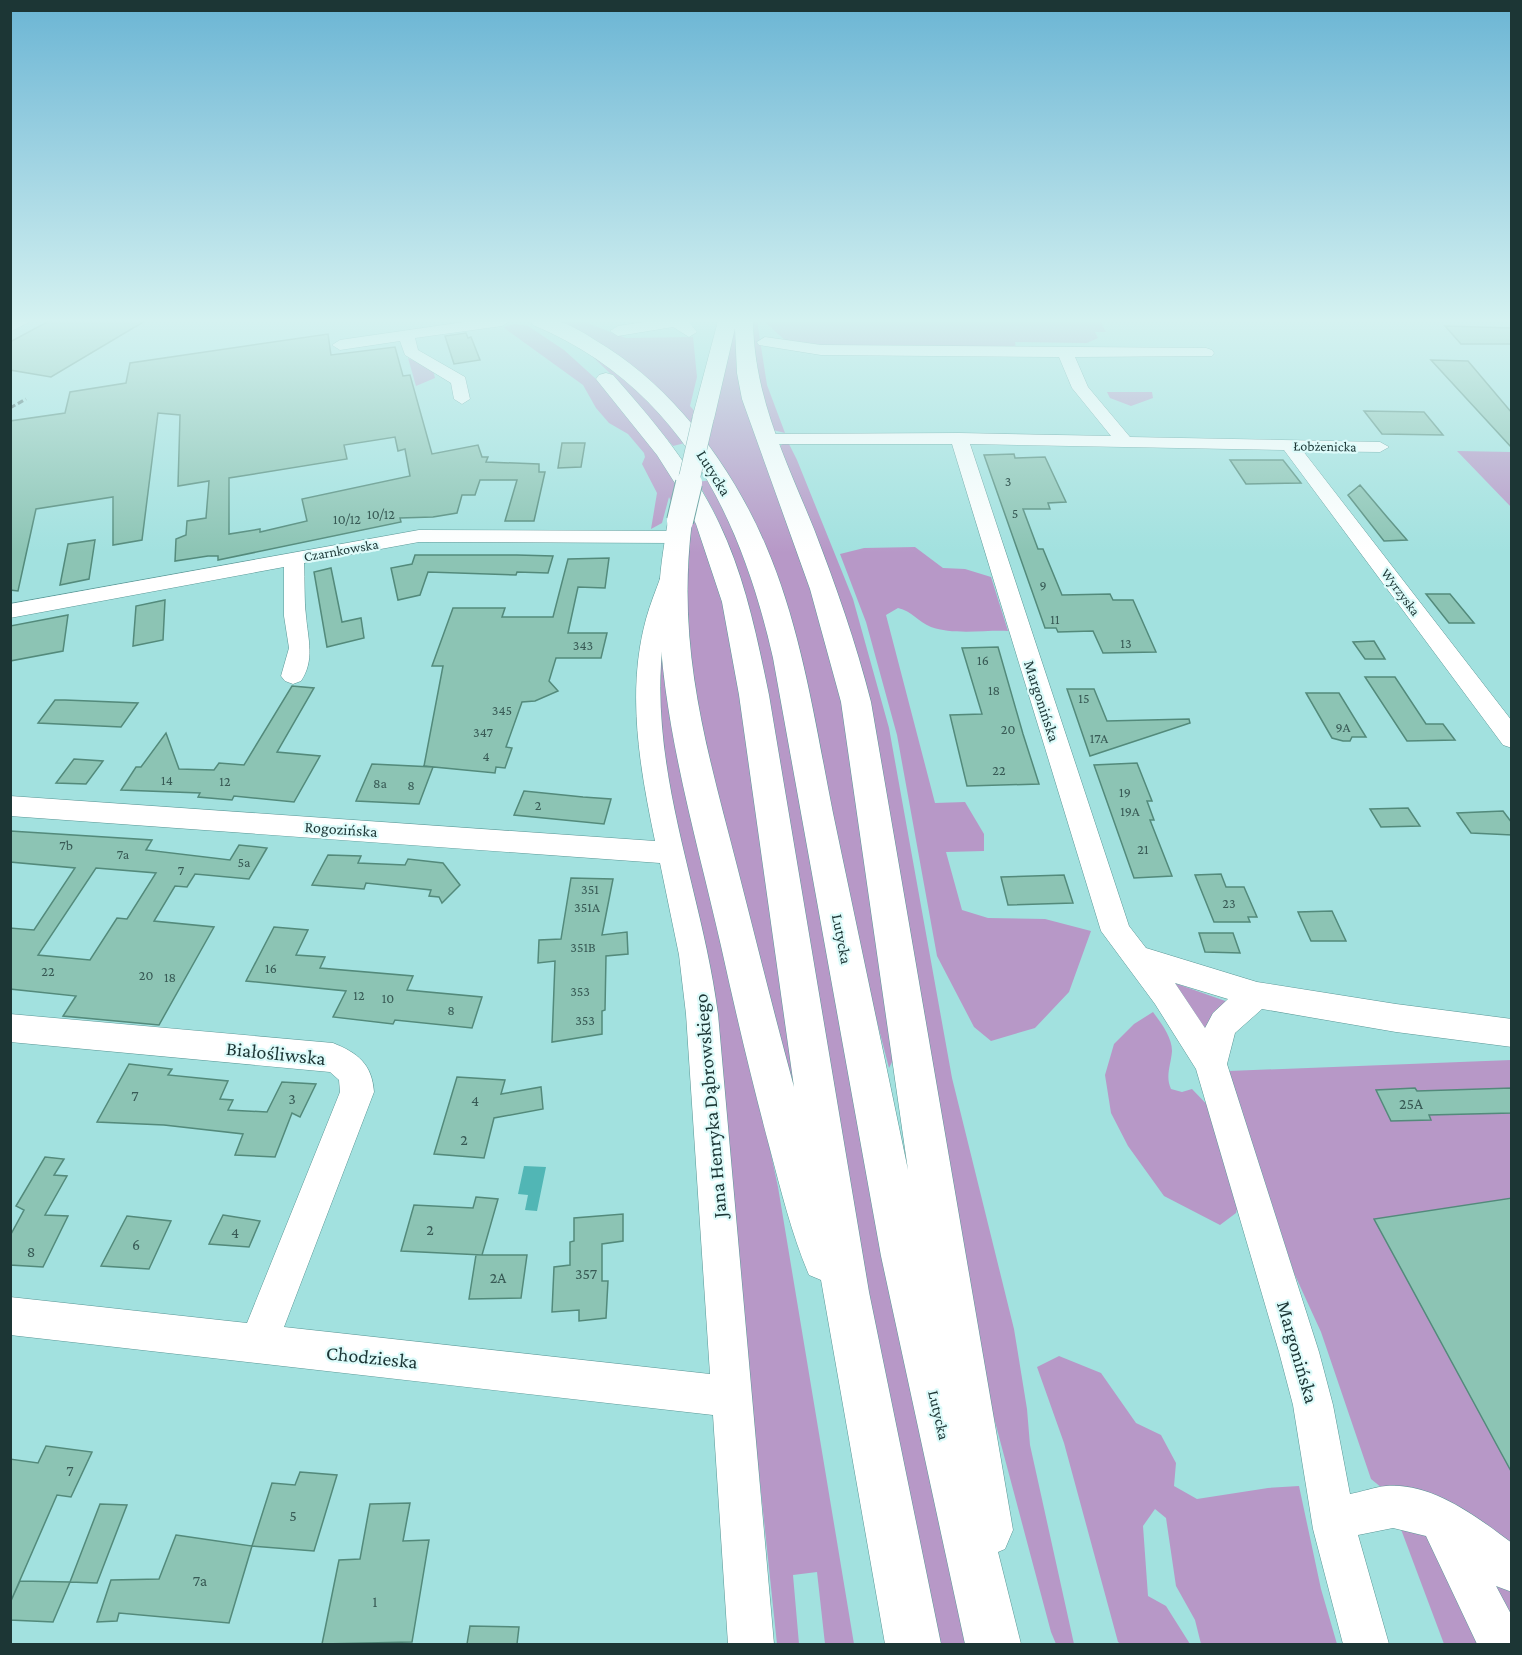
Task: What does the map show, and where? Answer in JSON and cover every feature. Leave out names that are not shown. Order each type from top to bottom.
[{"type":"main road","name":"Lutycka","points":[[622,398],[660,442],[698,500],[729,576],[754,695],[857,1354]]},
{"type":"main road","name":"Lutycka","points":[[654,398],[688,435],[732,502],[771,595],[796,702],[902,1246],[993,1644]]},
{"type":"main road","points":[[708,398],[676,544],[674,649],[680,693],[793,1165],[857,1354],[913,1644]]},
{"type":"main road","points":[[755,398],[766,439],[827,597],[856,702],[1004,1644]]},
{"type":"street","points":[[1089,398],[1126,443]]},
{"type":"street","name":"Łobżenicka","points":[[766,439],[959,438],[1380,447]]},
{"type":"street","name":"Margonińska","points":[[959,438],[1116,931],[1166,995],[1211,1064],[1299,1352],[1313,1405],[1333,1516],[1350,1593],[1366,1644]]},
{"type":"street","name":"Wyrzyska","points":[[1290,446],[1512,739]]},
{"type":"street","name":"Czarnkowska","points":[[10,611],[419,536],[676,544]]},
{"type":"street","name":"Jana Henryka Dąbrowskiego","points":[[676,544],[652,629],[646,674],[650,745],[689,926],[702,1010],[718,1173],[751,1644]]},
{"type":"street","points":[[293,676],[300,648],[295,616],[294,558]]},
{"type":"street","name":"Rogozińska","points":[[10,806],[672,853]]},
{"type":"street","points":[[1136,958],[1257,995],[1512,1034]]},
{"type":"street","name":"Margonińska","points":[[1211,1064],[1213,1042],[1221,1024],[1257,995]]},
{"type":"street","name":"Białośliwska","points":[[10,1028],[333,1058],[348,1064],[357,1077],[357,1092],[258,1344]]},
{"type":"street","name":"Chodzieska","points":[[10,1316],[733,1397]]},
{"type":"street","points":[[1333,1516],[1345,1518],[1393,1507],[1439,1518],[1512,1570]]},
{"type":"street","points":[[1439,1518],[1501,1644]]},
{"type":"shaded area","points":[[590,398],[614,398],[657,450],[698,525],[731,630],[805,1138],[698,723],[684,643],[689,540],[669,497],[662,523],[651,529],[657,493],[642,464],[644,453],[628,434],[609,423]]},
{"type":"shaded area","points":[[632,398],[645,398],[685,443],[673,446]]},
{"type":"shaded area","points":[[648,398],[692,398],[690,406],[709,427],[716,398],[757,398],[818,599],[841,684],[896,1054],[889,1068],[866,979],[834,826],[707,447]]},
{"type":"shaded area","points":[[762,398],[772,398],[785,433],[773,430],[765,414]]},
{"type":"shaded area","points":[[1111,398],[1152,398],[1131,406]]},
{"type":"shaded area","points":[[788,442],[797,460],[853,599],[889,728],[952,1078],[1014,1329],[1027,1409],[1030,1445],[1074,1644],[1056,1644],[1051,1632],[986,1388],[923,1034],[779,447]]},
{"type":"shaded area","points":[[1457,451],[1511,452],[1511,507]]},
{"type":"shaded area","points":[[711,480],[725,506],[770,633],[942,1519],[970,1644],[936,1644],[893,1437],[734,560],[715,514],[698,482]]},
{"type":"shaded area","points":[[915,547],[943,568],[965,569],[991,577],[1008,631],[959,632],[940,629],[926,625],[898,608],[886,615],[935,803],[965,802],[984,834],[984,851],[946,852],[962,910],[988,918],[1045,919],[1091,931],[1069,992],[1035,1028],[991,1041],[974,1027],[937,956],[897,735],[866,622],[840,554],[864,548]]},
{"type":"shaded area","points":[[660,636],[778,1187],[854,1644],[825,1644],[817,1572],[793,1575],[799,1644],[777,1644],[740,1293],[658,735]]},
{"type":"shaded area","points":[[1163,979],[1231,1003],[1205,1032]]},
{"type":"shaded area","points":[[1153,1012],[1172,1046],[1168,1075],[1171,1089],[1182,1092],[1192,1089],[1216,1114],[1241,1195],[1236,1213],[1220,1225],[1164,1196],[1128,1146],[1111,1113],[1105,1075],[1114,1044],[1134,1024]]},
{"type":"shaded area","points":[[1511,1060],[1511,1644],[1444,1644],[1387,1492],[1371,1479],[1321,1332],[1294,1273],[1229,1071]]},
{"type":"shaded area","points":[[1059,1356],[1101,1373],[1136,1423],[1161,1435],[1176,1463],[1174,1486],[1197,1499],[1268,1488],[1299,1486],[1321,1589],[1337,1644],[1201,1644],[1195,1620],[1176,1586],[1166,1518],[1155,1509],[1143,1526],[1148,1596],[1166,1606],[1190,1644],[1121,1644],[1118,1642],[1064,1443],[1037,1367]]},
{"type":"water","points":[[524,1166],[546,1167],[537,1211],[525,1210],[528,1195],[518,1194]]},
{"type":"building","points":[[69,398],[416,398],[432,454],[478,445],[482,457],[488,457],[486,462],[539,464],[539,472],[545,472],[534,521],[505,521],[517,480],[480,480],[475,495],[462,495],[457,513],[433,517],[400,518],[401,522],[218,560],[218,556],[208,556],[175,561],[176,539],[186,535],[187,521],[206,518],[209,481],[178,486],[180,415],[158,413],[142,540],[113,545],[113,497],[36,509],[18,591],[10,590],[10,421],[65,413]],"holes":[[[395,437],[398,451],[405,449],[410,476],[302,499],[307,521],[260,532],[260,529],[229,534],[229,478],[347,459],[344,445]]]},
{"type":"building","points":[[1466,398],[1500,398],[1512,413],[1512,448]]},
{"type":"building","points":[[1364,411],[1424,412],[1443,435],[1382,434]]},
{"type":"building","points":[[562,443],[585,443],[581,467],[558,468]]},
{"type":"building","points":[[1014,454],[1015,458],[1045,457],[1066,502],[1048,503],[1050,509],[1023,509],[1038,549],[1043,549],[1062,595],[1110,594],[1113,600],[1133,600],[1156,652],[1103,653],[1093,631],[1058,632],[1056,628],[1045,628],[984,455]]},
{"type":"building","points":[[1230,460],[1283,460],[1301,483],[1246,484]]},
{"type":"building","points":[[1360,485],[1407,540],[1384,541],[1348,495]]},
{"type":"building","points":[[95,540],[89,579],[60,585],[68,544]]},
{"type":"building","points":[[415,555],[553,556],[548,573],[517,572],[516,575],[428,572],[420,595],[398,600],[391,568],[412,564]]},
{"type":"building","points":[[609,558],[605,588],[578,587],[568,633],[607,633],[601,658],[556,658],[549,681],[558,691],[535,701],[522,702],[506,747],[512,748],[505,768],[496,767],[495,773],[424,766],[443,666],[432,666],[453,608],[505,608],[502,617],[553,617],[568,559]]},
{"type":"building","points":[[331,568],[342,622],[361,618],[364,638],[327,647],[314,572]]},
{"type":"building","points":[[1426,594],[1450,594],[1474,623],[1449,623]]},
{"type":"building","points":[[165,600],[163,640],[133,646],[136,606]]},
{"type":"building","points":[[68,615],[63,651],[10,661],[10,626]]},
{"type":"building","points":[[1374,641],[1385,659],[1365,659],[1353,642]]},
{"type":"building","points":[[998,647],[1039,784],[967,786],[950,715],[982,714],[962,648]]},
{"type":"building","points":[[1365,677],[1395,677],[1426,724],[1443,724],[1455,740],[1407,741]]},
{"type":"building","points":[[292,686],[314,688],[277,752],[320,756],[294,802],[234,796],[232,800],[198,797],[200,793],[121,790],[136,767],[141,767],[166,733],[179,769],[214,770],[219,763],[244,765]]},
{"type":"building","points":[[1067,689],[1094,689],[1107,721],[1189,719],[1190,723],[1090,756]]},
{"type":"building","points":[[1306,693],[1339,693],[1366,737],[1352,737],[1350,741],[1332,738]]},
{"type":"building","points":[[55,700],[138,703],[121,727],[38,723]]},
{"type":"building","points":[[74,759],[103,761],[86,784],[56,783]]},
{"type":"building","points":[[1137,763],[1152,801],[1147,801],[1154,820],[1150,820],[1172,876],[1134,878],[1094,765]]},
{"type":"building","points":[[372,764],[433,767],[419,804],[356,801]]},
{"type":"building","points":[[524,791],[611,799],[604,824],[514,815]]},
{"type":"building","points":[[1408,808],[1420,826],[1381,827],[1370,809]]},
{"type":"building","points":[[1503,811],[1512,823],[1512,835],[1471,833],[1457,813]]},
{"type":"building","points":[[10,831],[152,840],[146,850],[230,860],[239,845],[267,848],[249,879],[195,874],[187,887],[175,886],[154,921],[214,927],[159,1025],[63,1016],[76,996],[10,989],[10,928],[34,930],[75,868],[10,862]],"holes":[[[96,868],[156,873],[127,919],[117,918],[90,960],[38,955]]]},
{"type":"building","points":[[328,855],[361,856],[358,863],[405,865],[408,859],[443,863],[460,885],[442,903],[439,897],[429,896],[431,890],[366,883],[364,889],[312,885]]},
{"type":"building","points":[[1221,874],[1226,887],[1244,887],[1257,917],[1248,917],[1250,922],[1214,922],[1195,875]]},
{"type":"building","points":[[1064,875],[1073,903],[1008,905],[1001,877]]},
{"type":"building","points":[[571,878],[613,879],[602,935],[627,932],[628,954],[606,956],[602,1034],[552,1042],[555,961],[538,963],[539,940],[561,939]]},
{"type":"building","points":[[1332,911],[1346,941],[1311,941],[1298,912]]},
{"type":"building","points":[[274,927],[308,930],[296,955],[325,957],[320,968],[413,976],[407,990],[482,997],[472,1028],[395,1020],[393,1024],[333,1017],[346,991],[246,981]]},
{"type":"building","points":[[1199,933],[1233,933],[1240,953],[1205,952]]},
{"type":"building","points":[[129,1064],[172,1069],[168,1075],[228,1081],[220,1099],[233,1100],[228,1110],[267,1112],[282,1082],[316,1084],[300,1117],[292,1113],[275,1157],[235,1155],[243,1134],[164,1125],[97,1122]]},
{"type":"building","points":[[457,1077],[505,1080],[501,1094],[541,1087],[543,1109],[494,1118],[484,1158],[434,1154]]},
{"type":"building","points":[[1415,1088],[1417,1091],[1512,1088],[1512,1113],[1429,1115],[1431,1120],[1391,1121],[1376,1090]]},
{"type":"building","points":[[45,1157],[64,1159],[54,1175],[67,1176],[45,1215],[68,1216],[43,1267],[10,1265],[10,1236],[24,1210],[16,1206]]},
{"type":"building","points":[[476,1197],[498,1199],[482,1255],[401,1251],[414,1205],[473,1208]]},
{"type":"building","points":[[1512,1198],[1512,1473],[1374,1219]]},
{"type":"building","points":[[623,1214],[623,1241],[602,1244],[602,1281],[608,1281],[606,1318],[579,1321],[579,1310],[552,1312],[554,1267],[570,1265],[570,1242],[574,1241],[574,1218]]},
{"type":"building","points":[[223,1215],[260,1221],[249,1247],[209,1244]]},
{"type":"building","points":[[127,1216],[171,1221],[149,1269],[101,1266]]},
{"type":"building","points":[[476,1255],[527,1255],[521,1298],[469,1299]]},
{"type":"building","points":[[46,1446],[92,1452],[71,1497],[57,1495],[10,1603],[10,1459],[38,1463]]},
{"type":"building","points":[[300,1472],[337,1475],[314,1551],[252,1546],[272,1483],[295,1485]]},
{"type":"building","points":[[410,1503],[403,1541],[429,1540],[412,1642],[322,1644],[339,1560],[360,1559],[370,1504]]},
{"type":"building","points":[[100,1504],[127,1505],[97,1583],[70,1582]]},
{"type":"building","points":[[176,1535],[252,1546],[229,1623],[119,1613],[117,1621],[97,1622],[111,1580],[159,1579]]},
{"type":"building","points":[[20,1581],[70,1582],[53,1622],[10,1620],[10,1603]]},
{"type":"building","points":[[470,1626],[519,1627],[517,1644],[467,1644]]},
{"type":"railway","points":[[10,408],[26,399]]}]
